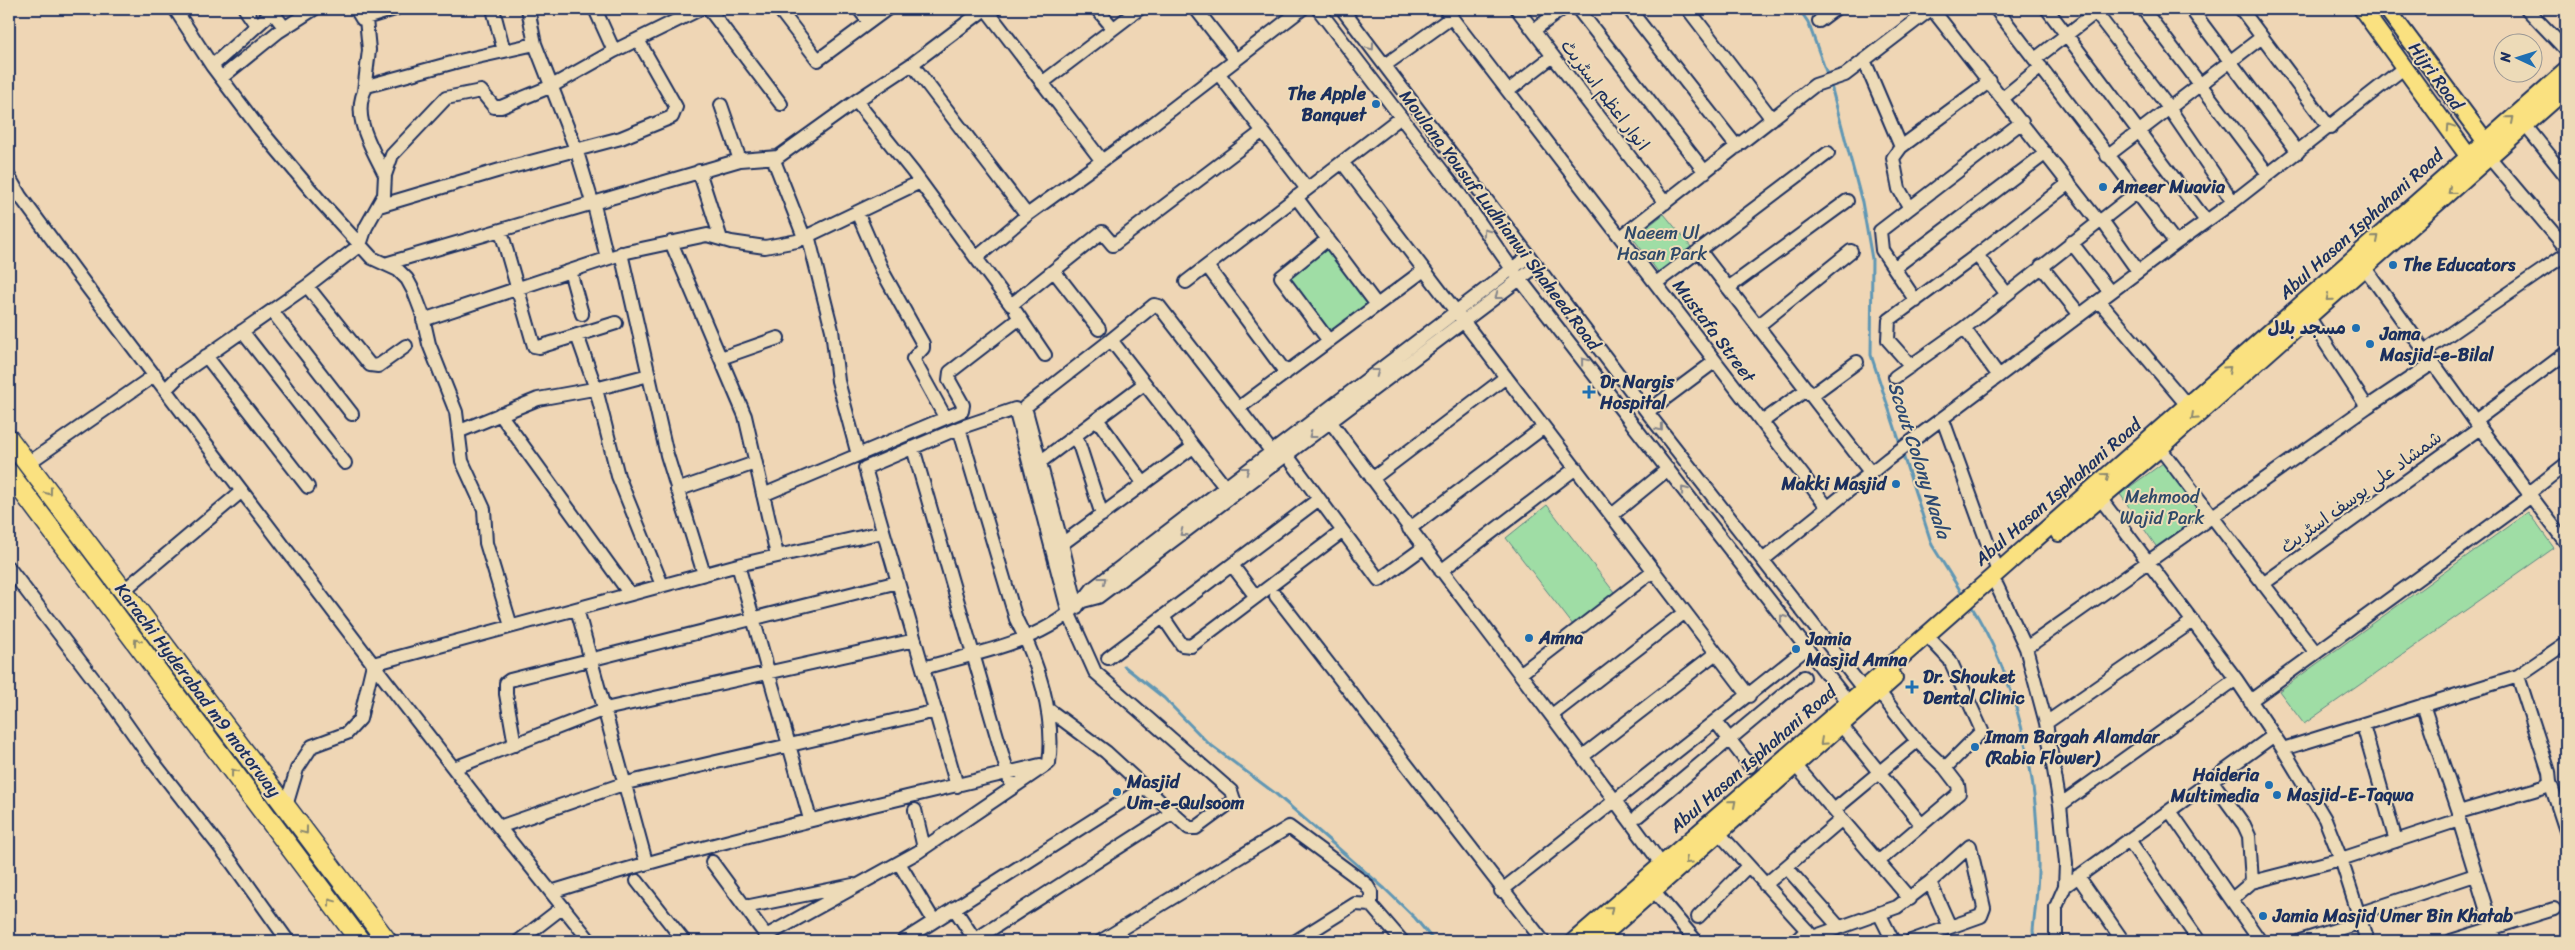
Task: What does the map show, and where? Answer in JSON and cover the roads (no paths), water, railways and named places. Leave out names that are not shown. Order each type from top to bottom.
[{"type":"highway","name":"Karachi Hyderabad m9 motorway","points":[[9,439],[387,941]]},
{"type":"highway","points":[[9,473],[360,941]]},
{"type":"main road","name":"Hijri Road","points":[[2362,9],[2405,67],[2483,155]]},
{"type":"main road","name":"Hijri Road","points":[[2387,9],[2483,155]]},
{"type":"main road","name":"Abul Hasan Isphahani Road","points":[[1596,941],[1649,886],[1662,865],[1871,693],[2187,406],[2483,155],[2566,71]]},
{"type":"main road","name":"Abul Hasan Isphahani Road","points":[[2483,155],[2526,125],[2566,89]]},
{"type":"main road","name":"Abul Hasan Isphahani Road","points":[[1995,579],[2100,498],[2160,448],[2308,316],[2360,261]]},
{"type":"main road","name":"Abul Hasan Isphahani Road","points":[[1574,941],[1720,833],[1842,725],[1852,708]]},
{"type":"street","points":[[175,9],[212,66],[264,134],[372,258],[398,270],[406,279],[416,299],[429,344],[456,412],[460,431],[462,461],[484,509],[486,543],[511,626]]},
{"type":"street","points":[[245,9],[256,25]]},
{"type":"street","points":[[221,78],[284,27],[314,9]]},
{"type":"street","points":[[356,9],[360,18],[366,19],[395,9]]},
{"type":"street","points":[[493,9],[504,51]]},
{"type":"street","points":[[528,9],[535,44],[576,152],[593,205],[606,258]]},
{"type":"street","points":[[596,9],[614,50]]},
{"type":"street","points":[[166,388],[206,356],[307,286],[360,245],[366,227],[384,194],[385,175],[392,155],[446,98],[481,91],[494,107],[501,108],[552,86],[614,50],[700,9]]},
{"type":"street","points":[[709,9],[781,104]]},
{"type":"street","points":[[780,9],[818,60],[887,9]]},
{"type":"street","points":[[859,9],[869,22]]},
{"type":"street","points":[[385,264],[593,205],[740,160],[773,158],[786,153],[856,100],[912,64],[986,9],[1102,161]]},
{"type":"street","points":[[1097,9],[1113,28]]},
{"type":"street","points":[[1042,83],[1139,9]]},
{"type":"street","points":[[1196,9],[1234,59]]},
{"type":"street","points":[[976,258],[1027,215],[1102,161],[1302,9]]},
{"type":"street","name":"Moulana Yousuf Ludhianwi Shaheed Road","points":[[1318,9],[1456,189],[1516,274],[1852,708]]},
{"type":"street","name":"Moulana Yousuf Ludhianwi Shaheed Road","points":[[1342,9],[1647,412],[1764,560],[1871,693],[1945,768],[1958,784],[1959,793],[1921,824]]},
{"type":"street","name":"انوار اعظم اسٹریٹ","points":[[1517,9],[1665,203]]},
{"type":"street","points":[[1534,30],[1562,9]]},
{"type":"street","points":[[1578,9],[1705,172]]},
{"type":"street","points":[[1629,9],[1737,147]]},
{"type":"street","points":[[1688,9],[1772,120]]},
{"type":"street","points":[[1819,21],[1835,9]]},
{"type":"street","points":[[1621,238],[1815,86],[1845,75],[1931,9],[1990,81],[2138,271]]},
{"type":"street","points":[[1996,9],[2106,156],[2176,243]]},
{"type":"street","points":[[2046,9],[2140,130],[2206,221]]},
{"type":"street","points":[[2143,9],[2268,174]]},
{"type":"street","points":[[2191,9],[2298,152]]},
{"type":"street","points":[[2241,9],[2330,128]]},
{"type":"street","points":[[2527,9],[2566,50]]},
{"type":"street","points":[[2003,98],[2066,35],[2096,10],[2168,108],[2233,202]]},
{"type":"street","points":[[212,66],[256,25],[273,13],[284,27]]},
{"type":"street","points":[[1385,65],[1448,13]]},
{"type":"street","name":"Mustafa Street","points":[[1448,13],[1656,283],[1714,362],[1828,508]]},
{"type":"street","points":[[366,19],[370,50],[364,91],[362,124],[385,175]]},
{"type":"street","points":[[2106,156],[2262,37]]},
{"type":"street","points":[[379,206],[500,170],[576,152],[645,130],[676,113],[674,103],[638,40]]},
{"type":"street","points":[[364,91],[371,84],[535,44]]},
{"type":"street","points":[[1508,91],[1553,56]]},
{"type":"street","points":[[1864,60],[1901,147]]},
{"type":"street","points":[[912,64],[1027,215]]},
{"type":"street","points":[[1764,560],[1888,459],[1917,440],[2098,301],[2233,202],[2330,128],[2405,67]]},
{"type":"street","points":[[1218,73],[1307,189]]},
{"type":"street","points":[[1910,208],[1899,189],[1893,158],[1901,147],[1990,81]]},
{"type":"street","points":[[856,100],[920,182],[1046,355]]},
{"type":"street","points":[[721,105],[740,160]]},
{"type":"street","points":[[1186,282],[1401,117]]},
{"type":"street","points":[[1916,301],[1882,250],[1880,231],[2022,122]]},
{"type":"street","points":[[2526,125],[2566,176]]},
{"type":"street","points":[[1011,306],[1102,232],[1113,245],[1263,131]]},
{"type":"street","points":[[1656,283],[1828,153]]},
{"type":"street","points":[[1894,268],[2046,153]]},
{"type":"street","points":[[2483,155],[2566,248]]},
{"type":"street","points":[[773,158],[806,236],[832,330],[838,381],[858,455]]},
{"type":"street","points":[[1342,162],[1749,696]]},
{"type":"street","points":[[699,172],[721,239]]},
{"type":"street","points":[[9,178],[25,204],[166,388],[372,664],[498,827],[590,941]]},
{"type":"street","points":[[423,320],[516,291],[621,253],[671,242],[707,235],[731,242],[765,247],[778,246],[806,236],[920,182]]},
{"type":"street","points":[[1911,366],[1888,340],[1889,320],[1977,256],[2069,183]]},
{"type":"street","points":[[1895,377],[1964,328],[2099,220],[2136,193]]},
{"type":"street","points":[[1296,197],[1377,305]]},
{"type":"street","points":[[1728,288],[1846,201]]},
{"type":"street","points":[[857,212],[884,274],[923,344],[923,348],[913,359],[945,418]]},
{"type":"street","points":[[500,231],[516,291],[534,346],[539,347],[616,323]]},
{"type":"street","points":[[1328,239],[1281,277],[1329,341]]},
{"type":"street","points":[[671,242],[744,416],[778,555]]},
{"type":"street","points":[[2071,242],[2110,292]]},
{"type":"street","points":[[1699,250],[1871,473]]},
{"type":"street","points":[[1758,326],[1851,251]]},
{"type":"street","points":[[621,253],[667,455],[704,574]]},
{"type":"street","points":[[2425,351],[2566,254]]},
{"type":"street","points":[[1977,256],[2006,294]]},
{"type":"street","points":[[923,668],[1026,638],[1076,607],[1093,588],[1278,455],[1533,261]]},
{"type":"street","points":[[2360,261],[2477,424],[2566,543]]},
{"type":"street","points":[[1207,266],[1286,373]]},
{"type":"street","points":[[2041,266],[2080,315]]},
{"type":"street","points":[[1240,407],[1424,270]]},
{"type":"street","points":[[570,271],[582,314]]},
{"type":"street","points":[[1054,271],[1099,329]]},
{"type":"street","points":[[307,286],[370,365],[378,366],[406,346]]},
{"type":"street","points":[[2098,301],[2187,406]]},
{"type":"street","points":[[1076,607],[1062,544],[1026,407],[1157,304],[1278,455],[1319,499],[1379,580],[1423,548]]},
{"type":"street","points":[[272,311],[352,414]]},
{"type":"street","points":[[2308,316],[2367,406]]},
{"type":"street","points":[[1278,455],[1330,421],[1459,317]]},
{"type":"street","points":[[763,495],[945,418],[963,408],[949,380],[950,372],[1020,318]]},
{"type":"street","points":[[1964,328],[1999,376]]},
{"type":"street","points":[[242,331],[345,463]]},
{"type":"street","points":[[577,335],[596,389],[616,470],[662,585]]},
{"type":"street","points":[[721,358],[778,338]]},
{"type":"street","points":[[1111,340],[1228,491]]},
{"type":"street","name":"شمشاد علی یوسف اسٹریٹ","points":[[2263,584],[2477,424],[2566,353]]},
{"type":"street","points":[[206,356],[308,487]]},
{"type":"street","points":[[1647,412],[1714,362]]},
{"type":"street","points":[[1762,422],[1856,362]]},
{"type":"street","points":[[2026,648],[2367,406],[2433,363]]},
{"type":"street","points":[[27,464],[155,375]]},
{"type":"street","points":[[460,431],[538,399],[596,389],[649,375]]},
{"type":"street","points":[[1372,479],[1506,377]]},
{"type":"street","points":[[1040,462],[1144,384]]},
{"type":"street","points":[[957,786],[865,468],[959,428],[1015,408],[1095,672],[1234,795],[1234,800],[1193,828],[1189,828],[1106,752],[1048,709]]},
{"type":"street","points":[[500,414],[630,594]]},
{"type":"street","points":[[1097,418],[1144,484]]},
{"type":"street","points":[[1943,420],[1995,579],[2026,648],[2046,723],[2060,805],[2066,864],[2065,886],[2056,907],[2056,941]]},
{"type":"street","points":[[1330,421],[1423,548],[1616,800],[1662,865]]},
{"type":"street","points":[[1409,529],[1544,427]]},
{"type":"street","points":[[959,428],[1016,619],[1026,638],[1048,709],[1050,763]]},
{"type":"street","points":[[1076,434],[1102,515]]},
{"type":"street","points":[[1062,544],[1193,447]]},
{"type":"street","points":[[913,448],[1012,788]]},
{"type":"street","points":[[2160,448],[2316,653]]},
{"type":"street","points":[[678,490],[755,463]]},
{"type":"street","points":[[2250,701],[2529,495],[2566,464]]},
{"type":"street","points":[[1441,571],[1576,468]]},
{"type":"street","points":[[1612,515],[1668,469]]},
{"type":"street","points":[[123,591],[242,491]]},
{"type":"street","points":[[2100,498],[2236,679],[2283,749],[2325,819],[2341,859],[2367,941]]},
{"type":"street","points":[[1108,658],[1319,499]]},
{"type":"street","points":[[1163,617],[1182,645],[1190,646],[1343,531]]},
{"type":"street","points":[[372,664],[738,565],[883,532]]},
{"type":"street","points":[[738,565],[810,819]]},
{"type":"street","points":[[1232,565],[1256,597]]},
{"type":"street","points":[[9,568],[108,698],[151,759],[233,864],[288,941]]},
{"type":"street","points":[[1520,674],[1653,571]]},
{"type":"street","points":[[515,745],[506,694],[508,682],[898,582]]},
{"type":"street","points":[[1276,596],[1502,891],[1543,941]]},
{"type":"street","points":[[577,609],[646,862]]},
{"type":"street","points":[[1552,715],[1685,612]]},
{"type":"street","points":[[2046,723],[2193,622]]},
{"type":"street","points":[[1933,638],[1950,660],[1982,731],[1945,768]]},
{"type":"street","points":[[454,768],[605,709],[915,640]]},
{"type":"street","points":[[2283,749],[2518,676],[2566,642]]},
{"type":"street","points":[[1502,891],[1807,648]]},
{"type":"street","points":[[1583,756],[1716,653]]},
{"type":"street","points":[[286,806],[297,769],[312,746],[347,733],[360,719],[372,664]]},
{"type":"street","points":[[2518,676],[2566,831]]},
{"type":"street","points":[[1638,816],[1804,677]]},
{"type":"street","points":[[2060,805],[2236,679]]},
{"type":"street","points":[[2424,705],[2494,935]]},
{"type":"street","points":[[498,827],[626,784],[936,711]]},
{"type":"street","points":[[1716,722],[1750,766]]},
{"type":"street","points":[[1842,725],[1921,824],[1879,861]]},
{"type":"street","points":[[2363,725],[2396,841]]},
{"type":"street","points":[[2065,886],[2273,736]]},
{"type":"street","points":[[1765,886],[1787,868],[1879,773],[1917,741]]},
{"type":"street","points":[[551,892],[646,862],[810,819],[1050,763]]},
{"type":"street","points":[[712,862],[768,939],[924,848],[1050,763]]},
{"type":"street","points":[[1796,766],[1910,899]]},
{"type":"street","points":[[2212,781],[2244,825],[2249,836],[2252,882]]},
{"type":"street","points":[[2232,900],[2252,882],[2341,859],[2396,841],[2459,816],[2544,787],[2550,782]]},
{"type":"street","points":[[903,941],[1145,787]]},
{"type":"street","points":[[915,810],[924,848]]},
{"type":"street","points":[[2170,811],[2260,941]]},
{"type":"street","points":[[954,908],[974,941],[1172,813]]},
{"type":"street","points":[[1101,941],[1289,827],[1366,884],[1371,892],[1371,905],[1402,941]]},
{"type":"street","points":[[1720,833],[1765,886],[1812,936]]},
{"type":"street","points":[[2129,840],[2196,940]]},
{"type":"street","points":[[1796,941],[1879,914],[1910,899],[1968,846],[1971,848],[1984,908],[1983,913],[1981,916],[1911,941]]},
{"type":"street","points":[[899,863],[934,921]]},
{"type":"street","points":[[1698,916],[1748,866]]},
{"type":"street","points":[[1787,868],[1839,927]]},
{"type":"street","points":[[2078,876],[2122,941]]},
{"type":"street","points":[[2300,941],[2475,876]]},
{"type":"street","points":[[637,881],[684,941]]},
{"type":"street","points":[[1930,882],[1950,927]]},
{"type":"street","points":[[745,907],[865,883]]},
{"type":"street","points":[[1649,886],[1695,941]]},
{"type":"street","points":[[1296,941],[1355,904],[1371,905]]},
{"type":"street","points":[[519,941],[563,907]]},
{"type":"street","points":[[2451,941],[2494,935],[2554,909]]},
{"type":"street","points":[[1879,914],[1892,941]]},
{"type":"waterway","name":"Scout Colony Naala","points":[[1799,9],[1808,22],[1828,77]]},
{"type":"waterway","name":"Scout Colony Naala","points":[[1830,82],[1862,202],[1872,259],[1871,355],[1901,446]]},
{"type":"waterway","name":"Scout Colony Naala","points":[[1902,452],[1932,545],[1963,595]]},
{"type":"waterway","name":"Scout Colony Naala","points":[[1970,604],[2000,662],[2012,694],[2029,760],[2037,827],[2038,877],[2033,931],[2035,941]]},
{"type":"waterway","points":[[1124,666],[1164,698],[1208,743],[1276,794],[1385,889],[1415,918],[1434,941]]},
{"type":"place","name":"The Apple Banquet","points":[[1376,104]]},
{"type":"place","name":"Ameer Muavia","points":[[2103,187]]},
{"type":"place","name":"The Educators","points":[[2393,265]]},
{"type":"place","name":"مسجد بلال","points":[[2356,328]]},
{"type":"place","name":"Jama Masjid-e-Bilal","points":[[2370,344]]},
{"type":"place","name":"Dr Nargis Hospital","points":[[1589,392]]},
{"type":"place","name":"Makki Masjid","points":[[1896,484]]},
{"type":"place","name":"Amna","points":[[1529,638]]},
{"type":"place","name":"Jamia Masjid Amna","points":[[1796,649]]},
{"type":"place","name":"Dr. Shouket Dental Clinic","points":[[1912,687]]},
{"type":"place","name":"Imam Bargah Alamdar (Rabia Flower)","points":[[1975,747]]},
{"type":"place","name":"Haideria Multimedia","points":[[2269,785]]},
{"type":"place","name":"Masjid Um-e-Qulsoom","points":[[1117,792]]},
{"type":"place","name":"Masjid-E-Taqwa","points":[[2277,795]]},
{"type":"place","name":"Jamia Masjid Umer Bin Khatab","points":[[2263,916]]},
{"type":"park label","name":"Naeem Ul Hasan Park","points":[[1662,243]]},
{"type":"park label","name":"Mehmood Wajid Park","points":[[2162,507]]}]
